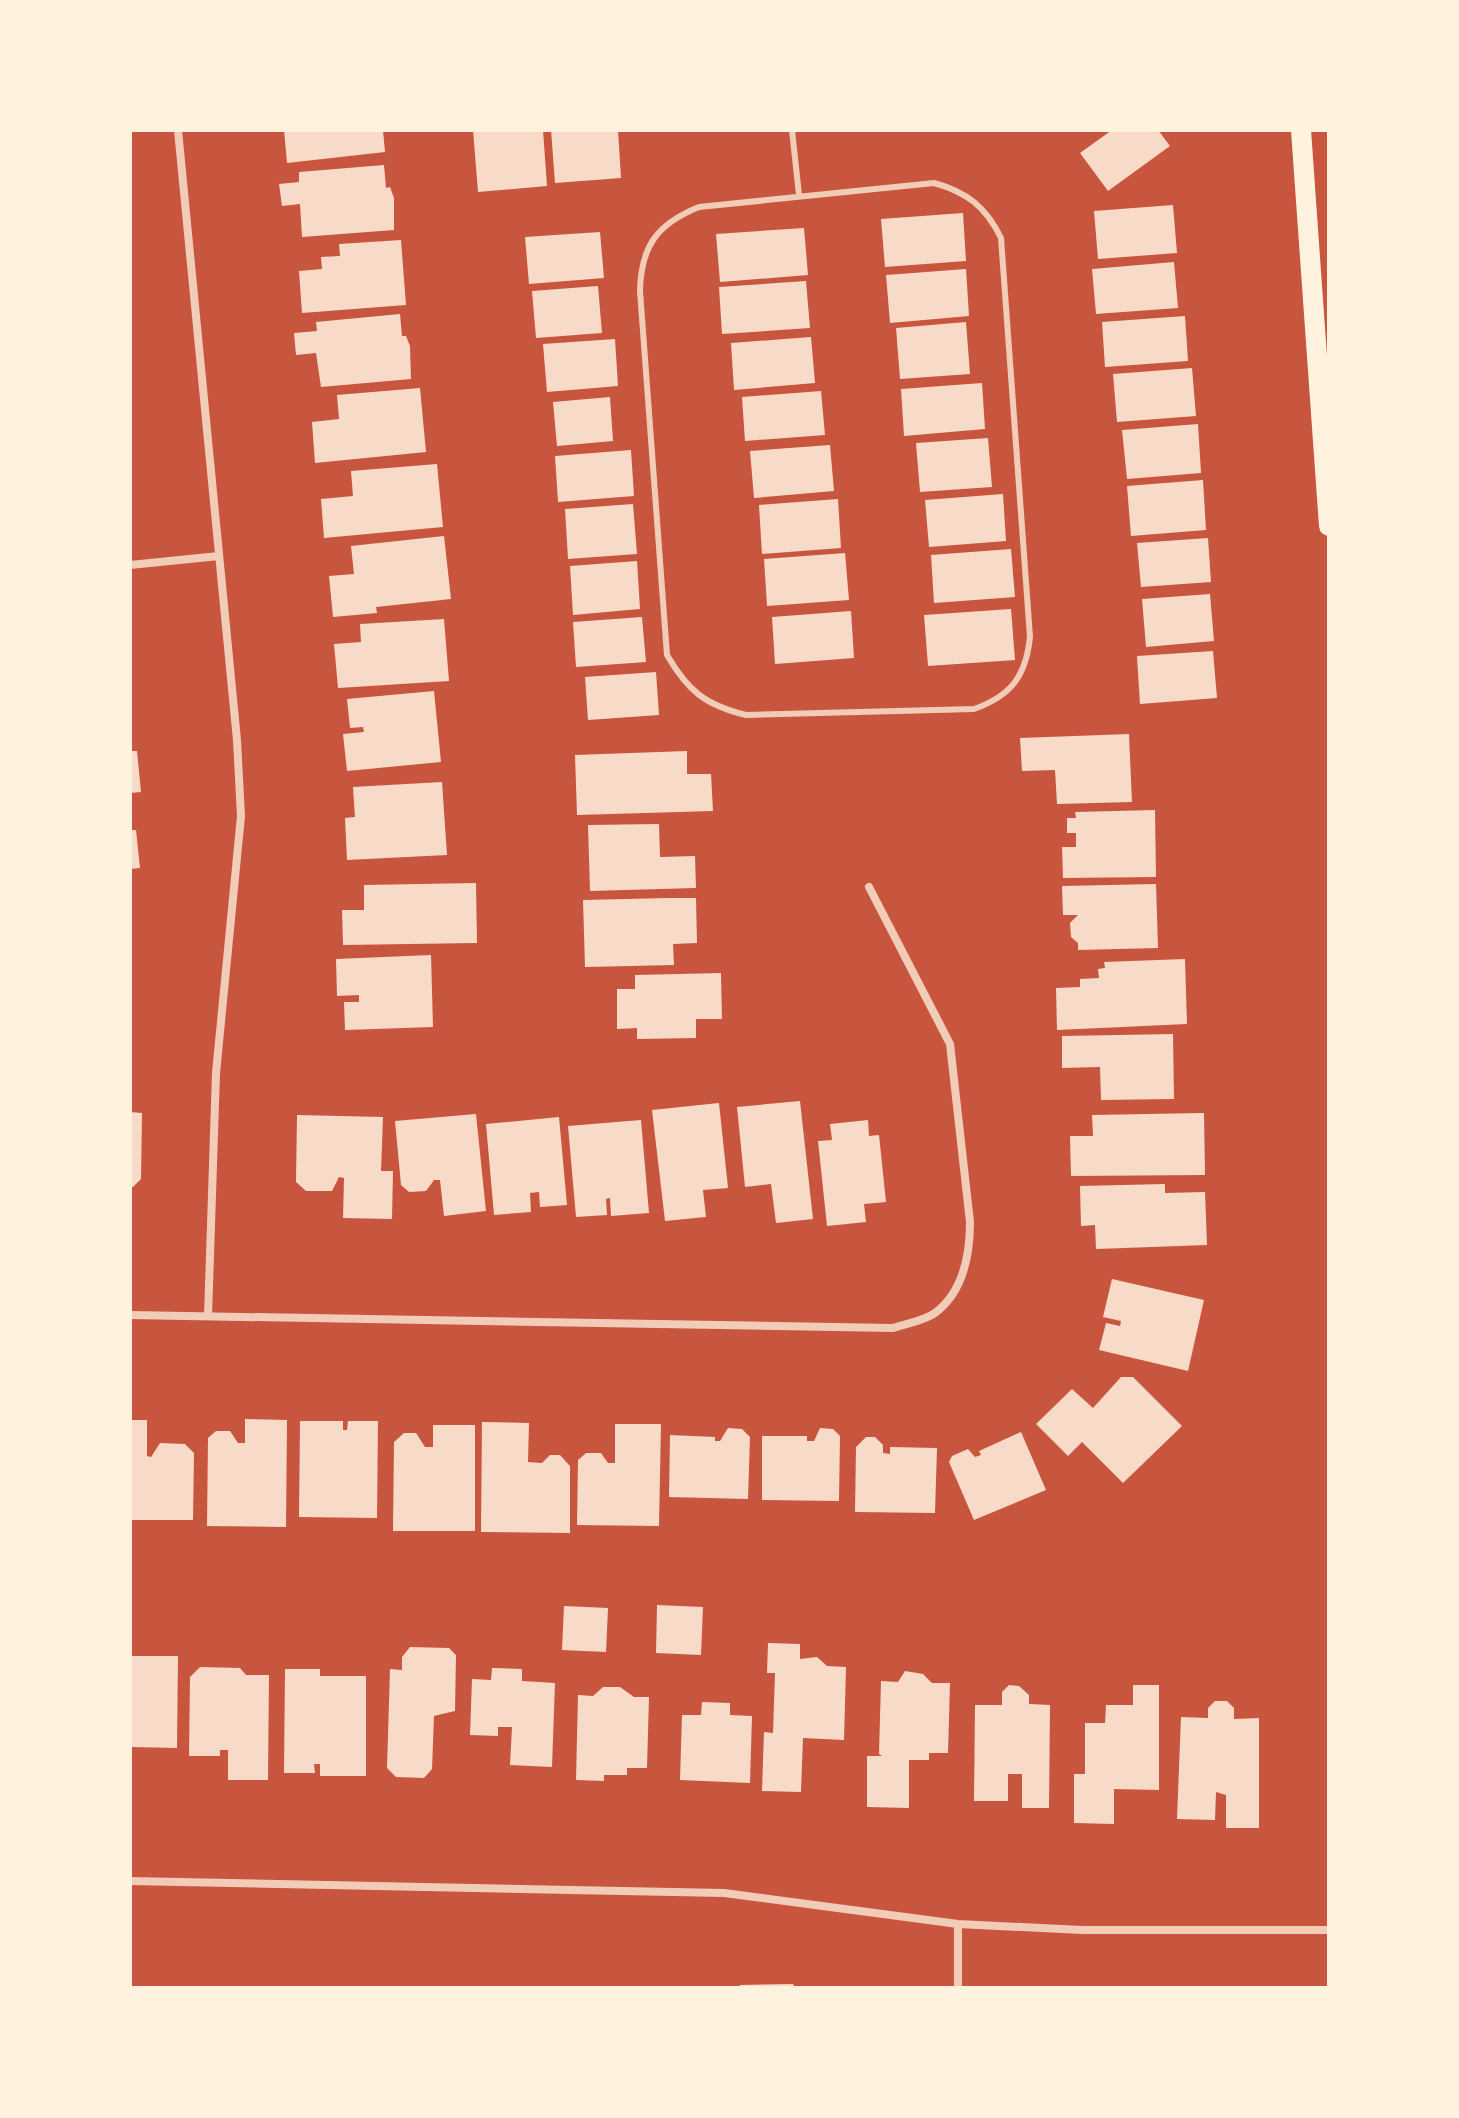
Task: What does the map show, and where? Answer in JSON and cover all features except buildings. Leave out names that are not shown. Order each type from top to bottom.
[{"type":"main road","points":[[1301,130],[1329,526]]},
{"type":"street","points":[[178,130],[237,740],[241,816],[216,1073],[208,1316]]},
{"type":"street","points":[[130,565],[219,556]]},
{"type":"street","points":[[130,1315],[893,1328],[934,1314],[958,1287],[970,1252],[970,1222],[950,1044],[869,887]]},
{"type":"street","points":[[130,1881],[724,1893],[958,1924],[1082,1930],[1329,1930]]},
{"type":"street","points":[[958,1924],[958,1988]]},
{"type":"lane","points":[[792,130],[799,195]]},
{"type":"lane","points":[[934,183],[952,188],[975,201],[993,221],[1001,238],[1030,637],[1028,657],[1009,691],[993,702],[974,709],[746,715],[721,709],[698,696],[680,678],[667,655],[640,291],[641,269],[648,248],[660,229],[678,215],[699,207],[799,195],[934,183]]}]
